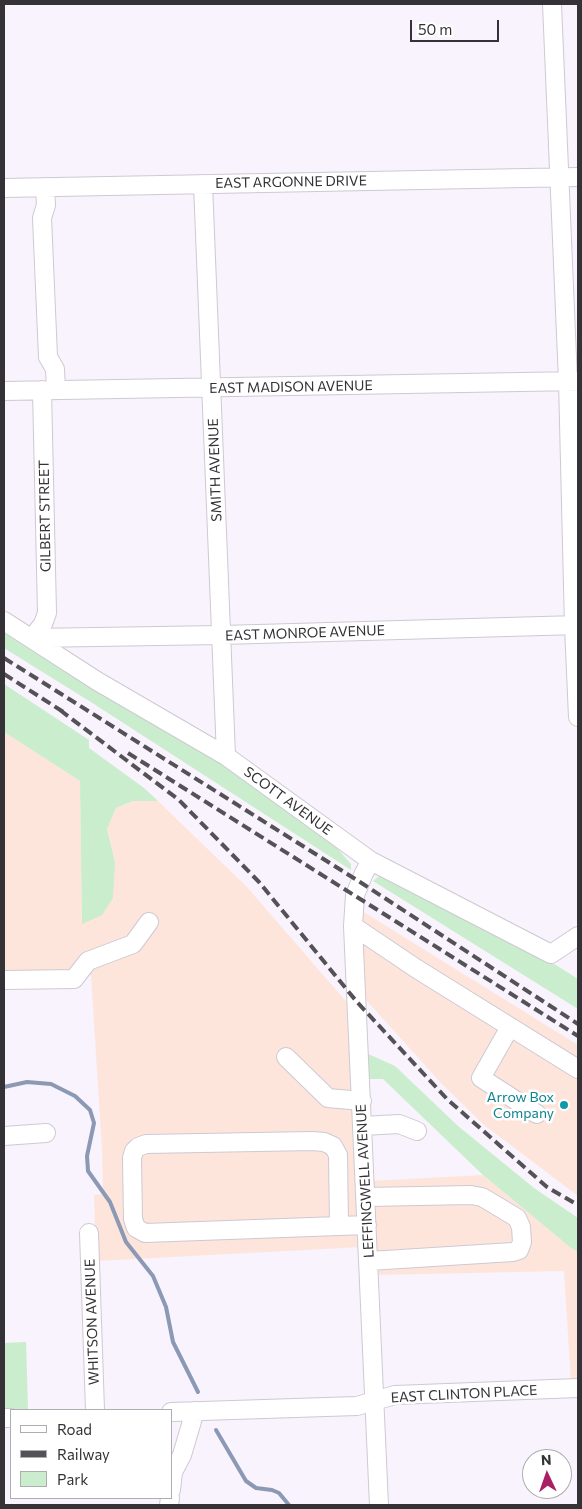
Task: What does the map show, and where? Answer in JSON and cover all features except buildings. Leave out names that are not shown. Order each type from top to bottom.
[{"type":"street","points":[[552,4],[558,177],[573,381],[578,717]]},
{"type":"street","name":"EAST ARGONNE DRIVE","points":[[4,188],[578,176]]},
{"type":"street","name":"SMITH AVENUE","points":[[203,184],[226,756]]},
{"type":"street","name":"GILBERT STREET","points":[[32,638],[43,624],[47,613],[49,390],[55,369],[48,357],[42,218],[46,205],[45,187]]},
{"type":"street","name":"EAST MADISON AVENUE","points":[[4,391],[573,381]]},
{"type":"street","name":"SCOTT AVENUE","points":[[4,620],[97,681],[226,756],[371,862],[551,954],[578,936]]},
{"type":"street","name":"EAST MONROE AVENUE","points":[[32,638],[576,626]]},
{"type":"street","name":"LEFFINGWELL AVENUE","points":[[371,862],[354,895],[353,926],[379,1505]]},
{"type":"street","points":[[4,980],[74,979],[88,961],[133,944],[149,922]]},
{"type":"street","points":[[353,926],[416,969],[578,1069]]},
{"type":"street","points":[[510,1027],[481,1078],[538,1114]]},
{"type":"street","points":[[286,1057],[328,1098],[362,1101]]},
{"type":"street","points":[[363,1126],[399,1124],[416,1131]]},
{"type":"street","points":[[4,1136],[46,1133]]},
{"type":"street","points":[[339,1226],[338,1155],[333,1146],[324,1142],[146,1144],[134,1151],[132,1158],[133,1220],[136,1228],[145,1233],[367,1225]]},
{"type":"street","points":[[366,1197],[471,1195],[482,1198],[517,1218],[521,1226],[522,1242],[519,1250],[513,1252],[369,1261]]},
{"type":"street","name":"WHITSON AVENUE","points":[[89,1233],[95,1409]]},
{"type":"street","name":"EAST CLINTON PLACE","points":[[172,1412],[357,1406],[395,1396],[578,1388]]},
{"type":"street","points":[[172,1481],[173,1472],[182,1455],[195,1411]]},
{"type":"shaded area","points":[[4,732],[80,781],[82,924],[115,862],[107,828],[116,808],[133,801],[158,801],[247,887],[350,1006],[362,1247],[96,1261],[94,1195],[103,1194],[91,975],[4,973]]},
{"type":"shaded area","points":[[362,911],[578,1045],[578,1196],[483,1124],[441,1083],[367,1001],[363,994]]},
{"type":"shaded area","points":[[483,1175],[578,1252],[578,1382],[571,1382],[564,1271],[376,1275],[371,1181]]},
{"type":"green space","points":[[4,627],[78,678],[218,762],[262,791],[328,838],[351,864],[351,870],[4,648]]},
{"type":"green space","points":[[4,684],[89,740],[89,748],[144,788],[158,801],[133,801],[116,808],[107,829],[115,862],[113,898],[102,915],[82,924],[80,781],[4,732]]},
{"type":"green space","points":[[386,876],[478,922],[578,979],[578,1009],[373,881],[378,877]]},
{"type":"green space","points":[[366,1053],[395,1066],[458,1126],[534,1188],[578,1218],[578,1252],[483,1175],[383,1079],[367,1079]]},
{"type":"green space","points":[[26,1342],[28,1409],[4,1411],[4,1343]]},
{"type":"waterway","points":[[4,1087],[27,1082],[51,1084],[75,1096],[90,1110],[94,1123],[87,1156],[88,1171],[110,1202],[126,1242],[153,1276],[166,1307],[173,1342],[198,1392]]},
{"type":"waterway","points":[[216,1430],[246,1481],[256,1488],[279,1493],[289,1505]]},
{"type":"railway","points":[[4,658],[360,882],[578,1024]]},
{"type":"railway","points":[[4,674],[65,713]]},
{"type":"railway","points":[[60,710],[179,800],[259,882],[357,1002],[447,1099],[547,1187],[578,1205]]},
{"type":"railway","points":[[128,753],[578,1036]]},
{"type":"place","name":"Arrow Box Company","points":[[564,1105]]}]
